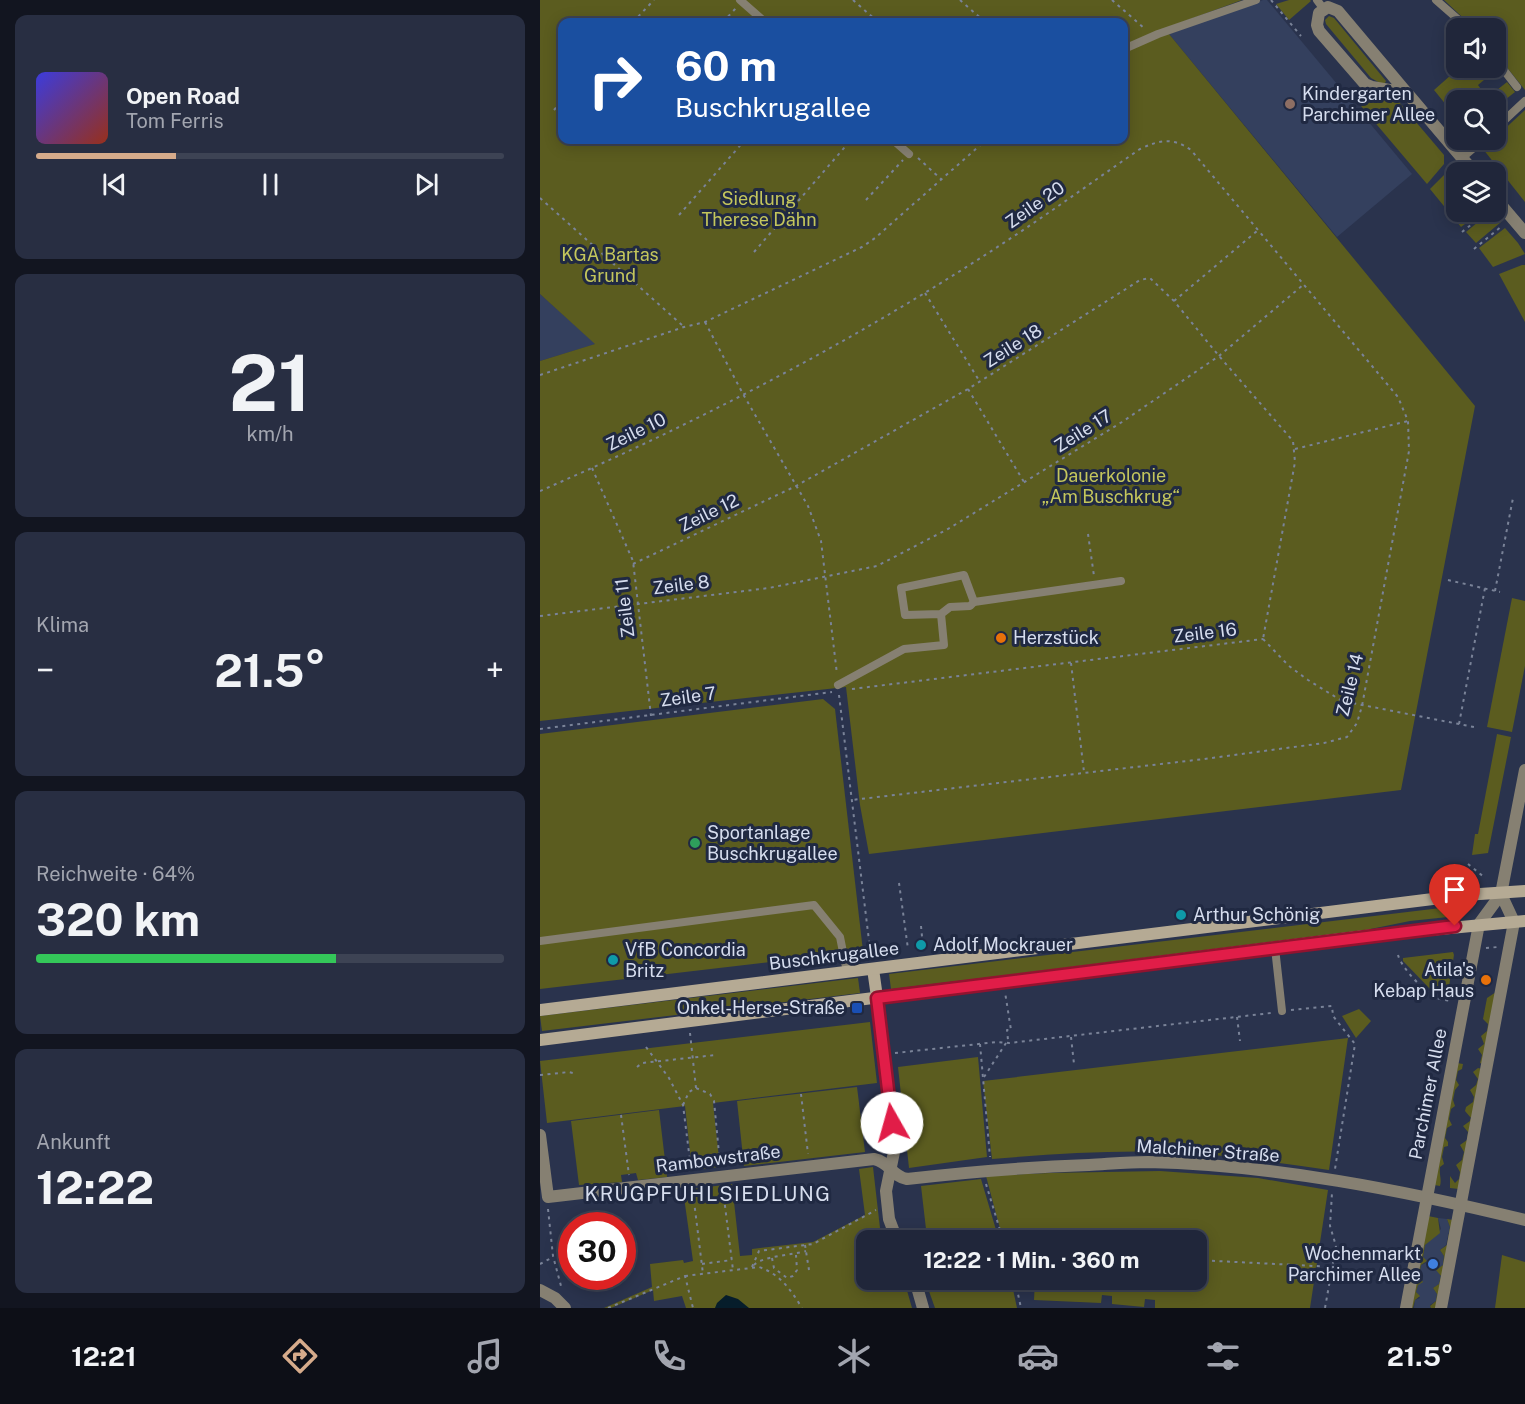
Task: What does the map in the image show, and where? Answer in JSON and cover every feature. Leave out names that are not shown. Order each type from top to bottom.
[{"type":"main road","name":"Buschkrugallee","points":[[540,1010],[1451,897],[1525,891]]},
{"type":"main road","points":[[540,1040],[1275,948],[1519,921]]},
{"type":"main road","points":[[873,969],[877,998]]},
{"type":"street","points":[[1407,93],[1372,87],[1359,79],[1319,31],[1316,19],[1320,4],[1333,7],[1338,11],[1465,162]]},
{"type":"street","points":[[1506,210],[1525,233]]},
{"type":"street","name":"Parchimer Allee","points":[[1406,1308],[1479,924],[1501,894],[1525,770]]},
{"type":"street","points":[[1441,1308],[1460,1204],[1519,921],[1501,894]]},
{"type":"street","points":[[877,998],[895,1147],[886,1184],[889,1219],[893,1230]]},
{"type":"street","name":"Rambowstraße","points":[[540,1136],[548,1197],[874,1159],[884,1162],[889,1168]]},
{"type":"street","name":"Malchiner Straße","points":[[889,1168],[894,1174],[907,1179],[986,1170],[1146,1162],[1232,1167],[1334,1181],[1460,1204],[1525,1220]]},
{"type":"street","points":[[540,1290],[555,1298],[566,1308]]},
{"type":"street","points":[[918,1290],[923,1308]]},
{"type":"lane","points":[[1128,48],[1152,37],[1256,0]]},
{"type":"lane","points":[[1436,0],[1457,18]]},
{"type":"lane","points":[[741,1],[760,18]]},
{"type":"lane","points":[[1506,73],[1517,87]]},
{"type":"lane","points":[[1506,119],[1525,101]]},
{"type":"lane","points":[[898,144],[909,154]]},
{"type":"lane","points":[[1462,158],[1471,150]]},
{"type":"lane","points":[[974,602],[963,575],[901,588],[905,615],[941,614],[950,607],[970,606],[974,602],[1121,581]]},
{"type":"lane","points":[[838,688],[904,649],[944,645],[941,614]]},
{"type":"lane","points":[[540,941],[814,905],[840,937],[847,972]]},
{"type":"lane","points":[[1275,948],[1282,1011]]},
{"type":"path","points":[[637,18],[654,0]]},
{"type":"path","points":[[853,0],[873,18]]},
{"type":"path","points":[[960,0],[980,18]]},
{"type":"path","points":[[1112,0],[1152,37]]},
{"type":"path","points":[[1271,0],[1301,36]]},
{"type":"path","points":[[726,18],[741,1]]},
{"type":"path","points":[[554,110],[558,106]]},
{"type":"path","name":"Zeile 20","points":[[743,394],[821,353],[925,292],[1005,242],[1140,149],[1168,140],[1180,142],[1191,150],[1303,285]]},
{"type":"path","points":[[679,215],[741,144]]},
{"type":"path","points":[[754,252],[848,144]]},
{"type":"path","points":[[540,375],[705,322],[862,247],[982,144]]},
{"type":"path","points":[[866,200],[911,152],[941,180]]},
{"type":"path","points":[[540,198],[684,327]]},
{"type":"path","points":[[1474,249],[1512,217]]},
{"type":"path","points":[[1462,232],[1474,222]]},
{"type":"path","points":[[1174,301],[1257,230]]},
{"type":"path","name":"Zeile 18","points":[[796,486],[980,382],[1140,280],[1150,278],[1174,301],[1219,356]]},
{"type":"path","name":"Zeile 17","points":[[825,578],[877,566],[948,530],[1025,483],[1122,422],[1219,356],[1303,285]]},
{"type":"path","name":"Zeile 14","points":[[852,800],[1204,759],[1338,741],[1347,737],[1357,723],[1362,706],[1409,451],[1408,421],[1398,397],[1303,285]]},
{"type":"path","points":[[925,292],[980,382]]},
{"type":"path","points":[[705,322],[743,394],[808,506],[821,541],[873,969]]},
{"type":"path","points":[[1219,356],[1293,441],[1295,449],[1408,421]]},
{"type":"path","points":[[968,389],[1025,483]]},
{"type":"path","name":"Zeile 10","points":[[540,491],[743,394]]},
{"type":"path","name":"Zeile 16","points":[[838,688],[1071,663],[1263,639],[1295,462],[1295,449]]},
{"type":"path","name":"Zeile 11","points":[[592,468],[633,564],[651,716]]},
{"type":"path","name":"Zeile 12","points":[[633,564],[796,486]]},
{"type":"path","points":[[1495,591],[1513,498]]},
{"type":"path","points":[[1088,534],[1095,585]]},
{"type":"path","name":"Zeile 8","points":[[540,616],[769,588],[825,578]]},
{"type":"path","points":[[1448,580],[1500,592]]},
{"type":"path","points":[[1460,723],[1485,588]]},
{"type":"path","points":[[1263,639],[1289,666],[1342,700],[1362,706],[1474,727]]},
{"type":"path","points":[[1071,663],[1084,772]]},
{"type":"path","name":"Zeile 7","points":[[540,729],[651,716],[838,688]]},
{"type":"path","points":[[1468,864],[1484,878]]},
{"type":"path","points":[[899,883],[908,949]]},
{"type":"path","points":[[921,926],[923,947]]},
{"type":"path","points":[[1480,949],[1505,946]]},
{"type":"path","points":[[1398,955],[1401,964],[1429,993],[1436,998],[1464,1003]]},
{"type":"path","points":[[984,1077],[1008,1040],[1007,1030],[1011,1030],[1004,982]]},
{"type":"path","points":[[883,1052],[896,1053],[1005,1043],[1332,1006],[1333,1016],[1354,1044],[1352,1056]]},
{"type":"path","points":[[1237,1017],[1240,1041]]},
{"type":"path","points":[[689,1021],[696,1089]]},
{"type":"path","points":[[1071,1036],[1074,1064]]},
{"type":"path","points":[[980,1044],[984,1077],[986,1170],[1001,1230]]},
{"type":"path","points":[[645,1047],[669,1078],[683,1105],[689,1092],[696,1089],[710,1094],[714,1101]]},
{"type":"path","points":[[637,1067],[642,1063],[716,1054]]},
{"type":"path","points":[[540,1075],[569,1072],[577,1074]]},
{"type":"path","points":[[801,1094],[810,1166]]},
{"type":"path","points":[[621,1115],[630,1187]]},
{"type":"path","points":[[752,1267],[759,1251],[813,1244],[887,1203]]},
{"type":"path","points":[[549,1221],[558,1275]]},
{"type":"path","points":[[805,1245],[809,1270]]},
{"type":"path","points":[[752,1267],[759,1260],[795,1255],[806,1251]]},
{"type":"path","points":[[783,1281],[793,1276],[797,1270],[795,1255]]},
{"type":"path","points":[[540,1264],[553,1256]]},
{"type":"path","points":[[772,1258],[774,1268],[787,1278]]},
{"type":"path","points":[[702,1264],[732,1260]]},
{"type":"path","points":[[1207,1261],[1334,1267]]},
{"type":"path","points":[[608,1308],[685,1276],[752,1267],[769,1270],[783,1281],[802,1308]]},
{"type":"path","points":[[685,1276],[693,1308]]},
{"type":"path","points":[[1017,1290],[1021,1308]]},
{"type":"shaded area","name":"Kindergarten Parchimer Allee","points":[[1267,0],[1412,174],[1337,237],[1169,34]]},
{"type":"shaded area","points":[[540,294],[596,344],[540,361]]},
{"type":"shaded area","name":"Wochenmarkt Parchimer Allee","points":[[1438,1218],[1447,1219],[1450,1227],[1446,1245],[1440,1250],[1444,1256],[1443,1265],[1437,1270],[1441,1276],[1439,1284],[1433,1288],[1437,1294],[1436,1301],[1430,1305],[1431,1308],[1414,1308],[1415,1300],[1420,1298],[1416,1292],[1423,1280],[1419,1276],[1421,1265],[1426,1263],[1423,1257],[1425,1245],[1441,1229]]},
{"type":"shaded area","points":[[726,1295],[738,1299],[749,1308],[715,1308]]},
{"type":"green space","name":"Dauerkolonie „Am Buschkrug“","points":[[540,0],[1242,0],[1166,28],[1475,406],[1401,790],[869,854],[860,805],[846,687],[540,721],[540,361],[595,344],[540,294]]},
{"type":"green space","points":[[1289,0],[1311,1],[1289,20],[1276,4]]},
{"type":"green space","points":[[1444,0],[1525,0],[1525,90],[1506,66],[1508,54],[1506,51],[1506,18],[1463,18]]},
{"type":"green space","points":[[1329,16],[1334,18],[1386,81],[1385,83],[1371,78],[1326,24],[1325,20]]},
{"type":"green space","points":[[1448,78],[1486,78],[1478,85],[1481,90],[1446,90],[1446,105],[1434,90]]},
{"type":"green space","points":[[1507,82],[1515,92],[1506,99],[1506,90],[1497,90]]},
{"type":"green space","points":[[1369,99],[1399,102],[1444,155],[1444,164],[1427,184],[1361,106]]},
{"type":"green space","points":[[1525,110],[1525,202],[1506,178],[1506,162],[1493,162],[1484,150],[1506,150],[1506,128]]},
{"type":"green space","points":[[1446,173],[1446,209],[1430,189]]},
{"type":"green space","points":[[1457,222],[1468,222],[1461,227]]},
{"type":"green space","points":[[1478,222],[1501,222],[1476,243],[1466,232]]},
{"type":"green space","points":[[1505,228],[1525,254],[1493,267],[1479,248]]},
{"type":"green space","points":[[1525,265],[1525,322],[1499,274]]},
{"type":"green space","points":[[1512,598],[1525,601],[1525,666],[1512,732],[1487,727]]},
{"type":"green space","name":"Sportanlage Buschkrugallee","points":[[823,699],[835,709],[863,951],[540,989],[540,734]]},
{"type":"green space","points":[[1497,734],[1511,737],[1488,853],[1472,855],[1475,834],[1478,834]]},
{"type":"green space","points":[[1449,907],[1448,917],[1410,921],[1341,935],[891,989],[889,974]]},
{"type":"green space","points":[[1453,952],[1448,993],[1432,991],[1403,961],[1403,958]]},
{"type":"green space","points":[[858,978],[860,993],[542,1031],[540,1016]]},
{"type":"green space","points":[[1496,992],[1483,1064],[1480,1063],[1482,1055],[1478,1049],[1484,1044],[1481,1036],[1487,1031],[1488,1024],[1483,1019],[1487,998]]},
{"type":"green space","points":[[1359,1009],[1371,1021],[1356,1038],[1342,1016]]},
{"type":"green space","points":[[870,1022],[877,1083],[713,1103],[720,1167],[692,1170],[685,1106],[547,1123],[540,1061]]},
{"type":"green space","points":[[1348,1038],[1329,1170],[1170,1152],[1081,1153],[992,1159],[983,1081]]},
{"type":"green space","points":[[978,1057],[987,1157],[909,1168],[898,1067]]},
{"type":"green space","points":[[1457,1063],[1463,1064],[1456,1080],[1459,1085],[1455,1090],[1453,1100],[1455,1106],[1451,1109],[1449,1119],[1452,1125],[1447,1128],[1445,1138],[1448,1146],[1444,1147],[1442,1157],[1444,1164],[1440,1167],[1440,1186],[1434,1185]]},
{"type":"green space","points":[[1478,1068],[1482,1069],[1459,1189],[1450,1188],[1450,1176],[1455,1183],[1459,1179],[1460,1172],[1456,1165],[1462,1160],[1464,1152],[1460,1145],[1467,1140],[1468,1132],[1463,1126],[1471,1118],[1465,1111],[1466,1107],[1473,1102],[1474,1097],[1470,1090],[1476,1085],[1478,1079],[1473,1072]]},
{"type":"green space","points":[[857,1087],[865,1152],[744,1166],[737,1101]]},
{"type":"green space","points":[[659,1110],[667,1177],[638,1180],[636,1173],[621,1175],[622,1182],[579,1185],[571,1121]]},
{"type":"green space","points":[[873,1167],[881,1230],[856,1230],[856,1290],[907,1290],[912,1308],[686,1308],[682,1296],[654,1301],[653,1290],[611,1308],[604,1308],[652,1287],[650,1264],[693,1261],[683,1190],[732,1184],[740,1256],[752,1255],[752,1249],[813,1242],[865,1215],[859,1169]]},
{"type":"green space","points":[[1160,1171],[1258,1178],[1328,1190],[1310,1308],[1155,1308],[1155,1300],[1145,1299],[1144,1307],[1112,1304],[1112,1296],[1102,1295],[1101,1303],[1034,1300],[1034,1290],[1207,1290],[1207,1230],[1000,1230],[986,1176]]},
{"type":"green space","points":[[981,1179],[996,1230],[923,1230],[926,1229],[921,1186]]},
{"type":"green space","points":[[1428,1216],[1438,1218],[1440,1233],[1425,1245],[1423,1257],[1427,1261],[1421,1265],[1419,1276],[1423,1282],[1418,1285],[1416,1292],[1420,1296],[1411,1308]]},
{"type":"green space","points":[[1447,1219],[1453,1220],[1437,1308],[1431,1308],[1430,1306],[1436,1301],[1437,1294],[1433,1288],[1439,1284],[1441,1276],[1436,1270],[1443,1265],[1444,1256],[1440,1250],[1447,1245],[1450,1227]]},
{"type":"green space","points":[[1502,1255],[1525,1262],[1525,1308],[1495,1308]]},
{"type":"green space","points":[[929,1290],[1013,1290],[1017,1308],[935,1308]]},
{"type":"place","name":"Kindergarten Parchimer Allee","points":[[1290,104]]},
{"type":"place","name":"Herzstück","points":[[1001,638]]},
{"type":"place","name":"Sportanlage Buschkrugallee","points":[[695,843]]},
{"type":"place","name":"Arthur Schönig","points":[[1181,915]]},
{"type":"place","name":"Adolf Mockrauer","points":[[921,945]]},
{"type":"place","name":"VfB Concordia Britz","points":[[613,960]]},
{"type":"place","name":"Atila's Kebap Haus","points":[[1486,980]]},
{"type":"place","name":"Onkel-Herse-Straße","points":[[857,1008]]},
{"type":"place","name":"Wochenmarkt Parchimer Allee","points":[[1433,1264]]},
{"type":"district","name":"KRUGPFUHLSIEDLUNG","points":[[708,1194]]},
{"type":"route","points":[[892,1123],[877,998],[1455,926]]},
{"type":"park label","name":"Siedlung Therese Dähn","points":[[759,209]]},
{"type":"park label","name":"KGA Bartas Grund","points":[[610,265]]}]
